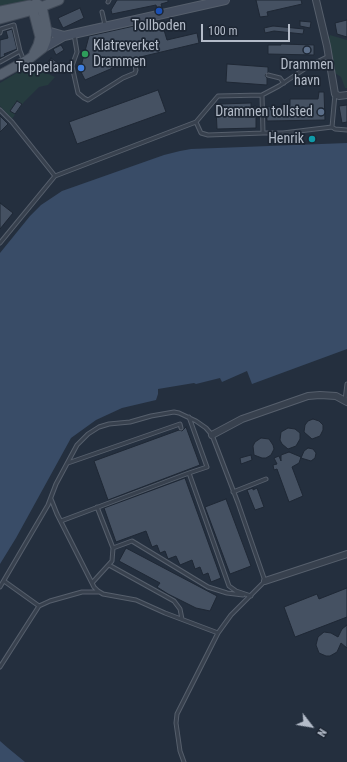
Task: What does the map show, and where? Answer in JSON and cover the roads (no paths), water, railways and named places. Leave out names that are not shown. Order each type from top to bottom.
[{"type":"main road","points":[[0,11],[39,5],[59,0]]},
{"type":"main road","points":[[0,75],[33,56],[46,40],[204,2],[226,0]]},
{"type":"main road","points":[[0,19],[39,5]]},
{"type":"main road","points":[[39,5],[46,40]]},
{"type":"main road","points":[[46,40],[64,36]]},
{"type":"street","points":[[316,0],[329,56],[335,94],[339,96],[347,95]]},
{"type":"street","points":[[212,435],[242,420],[308,396],[336,396],[346,401]]},
{"type":"street","points":[[265,581],[347,554]]},
{"type":"lane","points":[[102,12],[105,27]]},
{"type":"lane","points":[[0,33],[0,28],[14,25],[24,62]]},
{"type":"lane","points":[[74,34],[77,52],[72,66],[78,93],[88,100],[119,80],[135,73],[136,70],[134,62]]},
{"type":"lane","points":[[0,62],[20,51]]},
{"type":"lane","points":[[0,243],[55,176],[196,122],[218,96],[262,95],[284,83],[309,66],[329,56]]},
{"type":"lane","points":[[268,75],[280,78],[284,83]]},
{"type":"lane","points":[[332,127],[335,94]]},
{"type":"lane","points":[[262,95],[263,133]]},
{"type":"lane","points":[[0,110],[12,122],[55,176]]},
{"type":"lane","points":[[196,122],[201,133],[208,135],[283,133],[332,127],[344,131],[347,130]]},
{"type":"lane","points":[[346,401],[347,384]]},
{"type":"lane","points":[[0,588],[51,499],[56,484],[77,445],[88,434],[99,427],[174,412],[189,417],[206,428],[212,435],[265,581],[231,615],[218,633],[177,714],[176,723],[180,751],[184,762]]},
{"type":"lane","points":[[60,521],[207,467],[189,417]]},
{"type":"lane","points":[[68,463],[180,424],[181,428]]},
{"type":"lane","points":[[189,473],[229,586],[236,591],[250,596]]},
{"type":"lane","points":[[233,492],[266,480]]},
{"type":"lane","points":[[51,499],[60,521],[92,583],[99,592]]},
{"type":"lane","points":[[92,583],[112,561],[113,548],[97,507]]},
{"type":"lane","points":[[113,548],[132,541],[208,587],[226,593],[250,596]]},
{"type":"lane","points":[[109,565],[174,601],[180,609],[182,619]]},
{"type":"lane","points":[[4,581],[39,606]]},
{"type":"lane","points":[[0,667],[39,606],[50,601],[82,592],[99,592],[136,600],[218,633]]},
{"type":"water","points":[[347,143],[347,349],[252,384],[247,371],[222,382],[220,378],[196,384],[194,383],[158,389],[156,400],[122,408],[96,420],[71,438],[0,564],[0,253],[30,216],[41,205],[62,191],[164,155],[180,151],[191,149]]},
{"type":"water","points":[[0,741],[8,748],[25,762],[0,762]]},
{"type":"place","name":"Tollboden","points":[[159,11]]},
{"type":"place","name":"Drammen havn","points":[[307,50]]},
{"type":"place","name":"Klatreverket Drammen","points":[[85,54]]},
{"type":"place","name":"Teppeland","points":[[81,68]]},
{"type":"place","name":"Drammen tollsted","points":[[321,112]]},
{"type":"place","name":"Henrik","points":[[312,139]]}]
